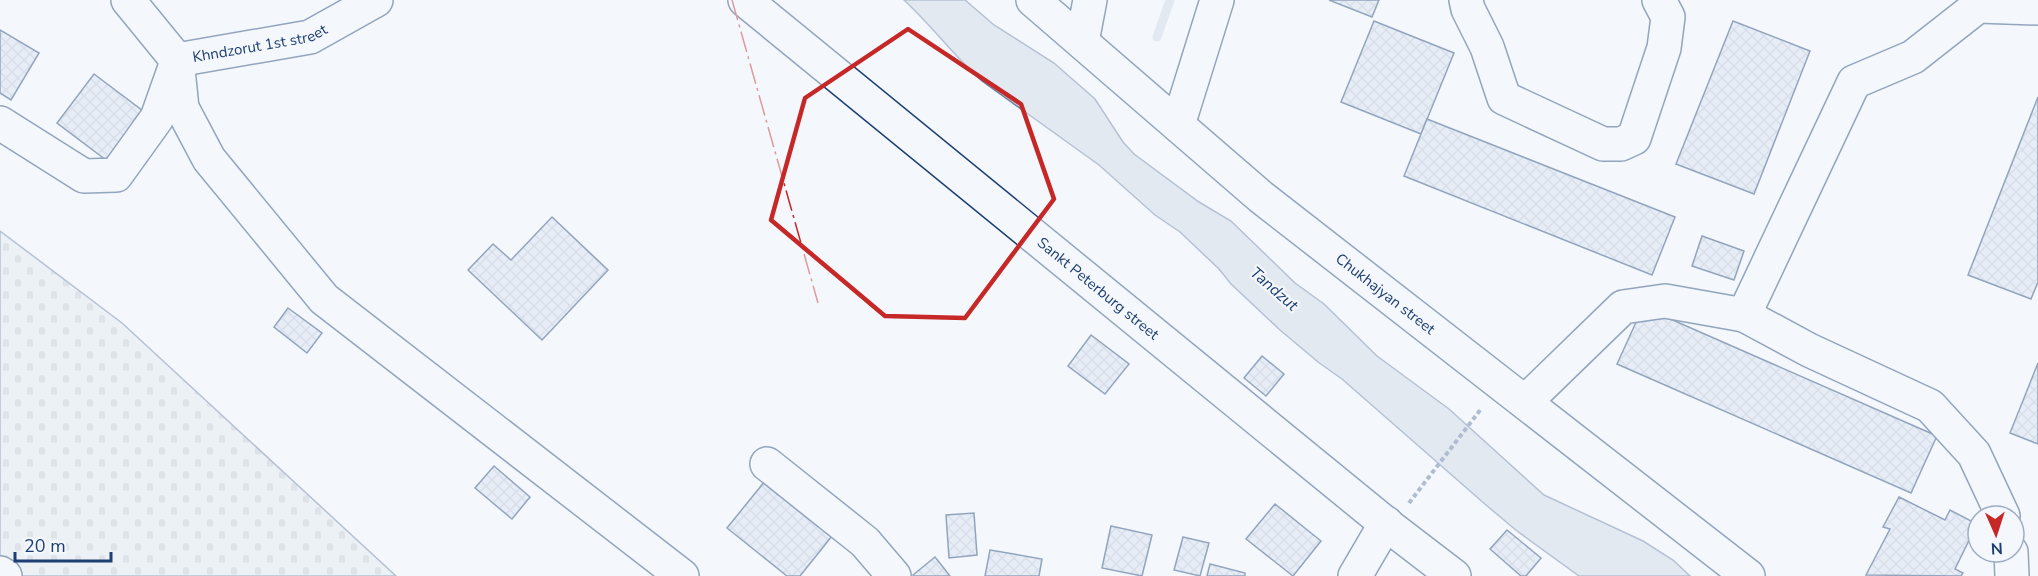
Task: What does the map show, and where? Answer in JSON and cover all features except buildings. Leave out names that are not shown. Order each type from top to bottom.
[{"type":"street","name":"Khndzorut 1st street","points":[[128,0],[177,60],[310,37],[376,0]]},
{"type":"street","name":"Sankt Peterburg street","points":[[745,0],[1454,576]]},
{"type":"street","name":"Chukhajyan street","points":[[1033,0],[1261,197],[1748,576]]},
{"type":"street","points":[[1082,42],[1090,0]]},
{"type":"street","points":[[1178,125],[1217,0]]},
{"type":"street","points":[[1466,0],[1468,9],[1487,47],[1504,98],[1603,144],[1621,144],[1634,138],[1664,48],[1668,17],[1659,0]]},
{"type":"street","points":[[1744,315],[1854,82],[1913,57],[1978,6],[2038,8]]},
{"type":"street","points":[[0,123],[84,176],[116,175],[157,118],[177,60]]},
{"type":"street","points":[[177,60],[182,108],[209,159],[324,299],[682,576]]},
{"type":"street","points":[[1525,402],[1623,306],[1665,301],[1744,315],[1809,350],[1930,406],[1974,454],[1997,504]]},
{"type":"street","points":[[767,464],[865,542],[894,576]]},
{"type":"street","points":[[1355,576],[1386,523]]},
{"type":"street","points":[[0,573],[4,576]]},
{"type":"path","points":[[1429,476],[1471,422]]},
{"type":"highlighted area","points":[[908,29],[1021,104],[1054,199],[965,318],[885,316],[771,220],[805,98]]},
{"type":"green space","points":[[0,231],[122,323],[396,576],[0,576]]},
{"type":"water","name":"Tandzut","points":[[904,0],[965,0],[994,25],[1054,63],[1095,99],[1123,142],[1134,154],[1199,202],[1231,221],[1295,283],[1324,304],[1377,356],[1449,409],[1544,495],[1643,541],[1673,560],[1690,576],[1579,576],[1517,531],[1342,379],[1280,330],[1180,232],[1155,215],[1099,165],[982,81]]},
{"type":"waterway","points":[[1157,37],[1170,0]]},
{"type":"power","points":[[732,0],[818,303]]}]
